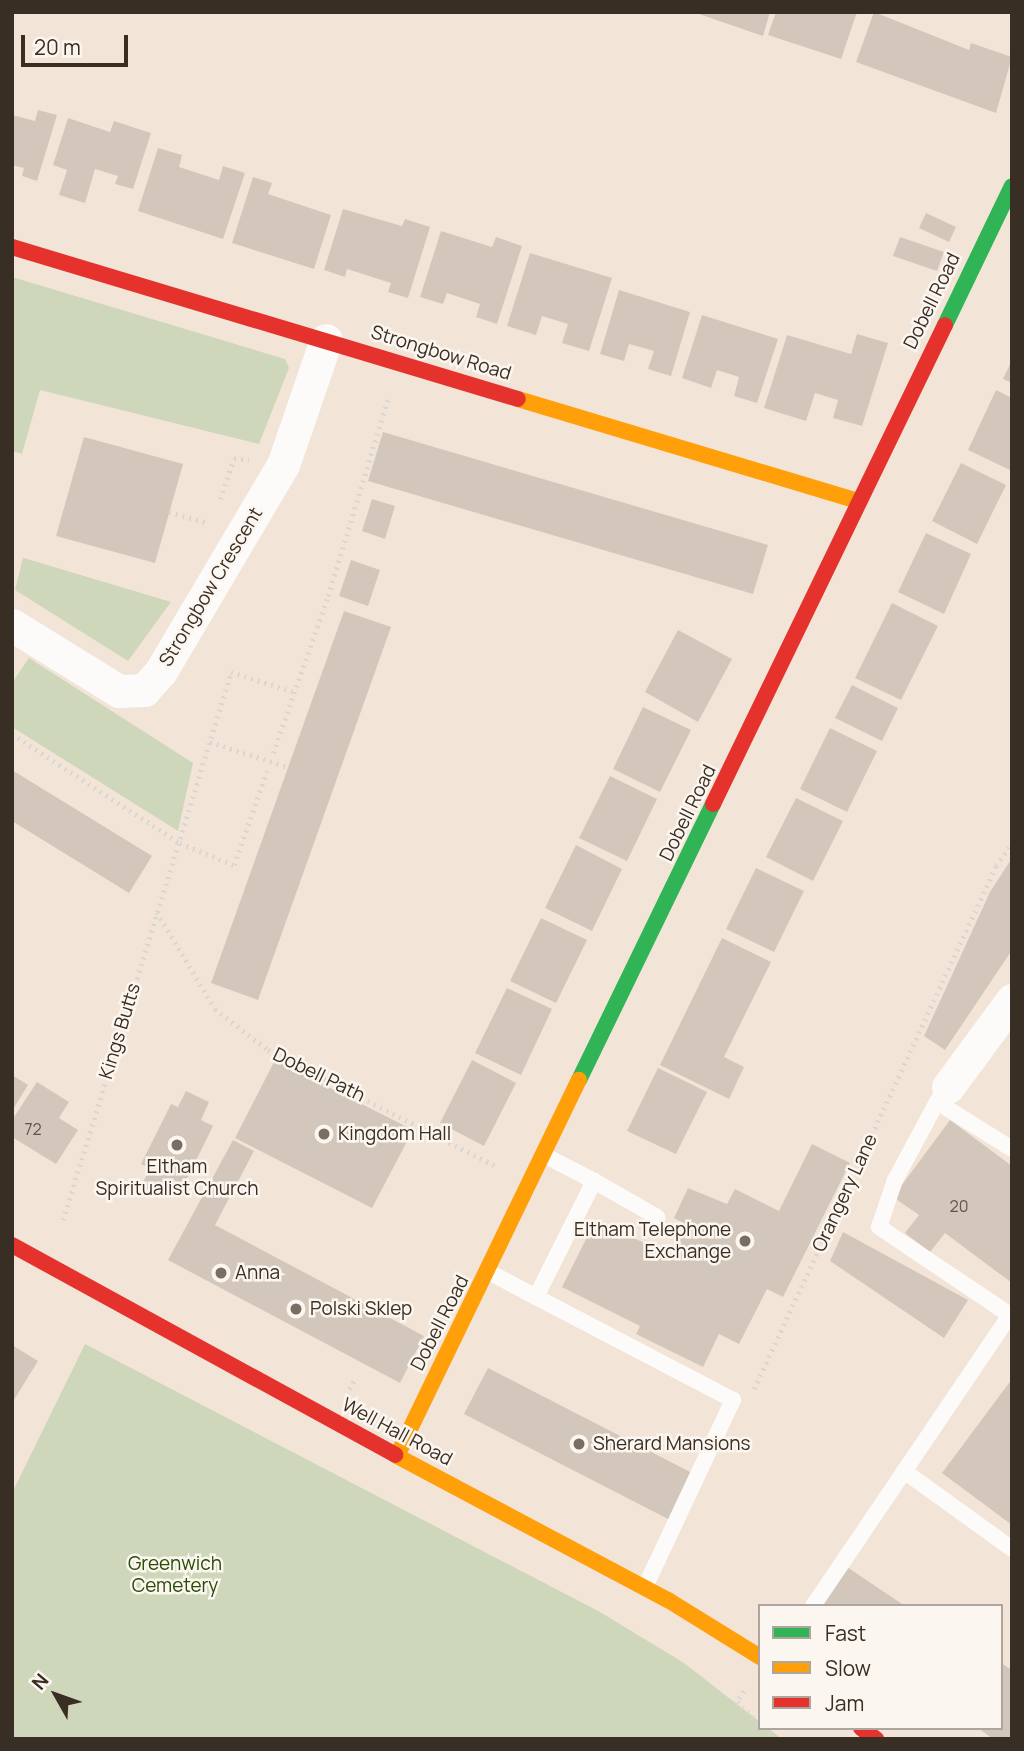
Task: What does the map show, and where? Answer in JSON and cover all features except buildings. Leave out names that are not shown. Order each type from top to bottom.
[{"type":"street","name":"Dobell Road","points":[[397,1456],[489,1272],[857,501],[1012,186]]},
{"type":"street","name":"Strongbow Road","points":[[12,247],[857,501]]},
{"type":"street","name":"Strongbow Crescent","points":[[12,625],[119,691],[144,690],[176,648],[283,465],[326,340]]},
{"type":"street","points":[[942,1094],[1012,1000]]},
{"type":"street","name":"Well Hall Road","points":[[12,1245],[92,1293],[645,1587],[758,1656]]},
{"type":"lane","points":[[814,1604],[1010,1315],[879,1227],[895,1180],[942,1094],[1012,1149]]},
{"type":"lane","points":[[544,1155],[657,1216]]},
{"type":"lane","points":[[536,1297],[594,1181]]},
{"type":"lane","points":[[489,1272],[733,1400],[645,1587]]},
{"type":"lane","points":[[905,1471],[1012,1549]]},
{"type":"path","points":[[273,753],[295,692],[398,364]]},
{"type":"path","name":"Kings Butts","points":[[63,1220],[231,672],[295,692]]},
{"type":"path","points":[[12,734],[180,843],[234,865],[267,771]]},
{"type":"path","points":[[210,742],[288,766]]},
{"type":"path","name":"Orangery Lane","points":[[752,1395],[996,866],[1012,843]]},
{"type":"path","name":"Dobell Path","points":[[157,912],[215,1009],[268,1050],[530,1184]]},
{"type":"path","points":[[744,1690],[737,1702],[758,1722]]},
{"type":"green space","points":[[12,277],[285,359],[289,368],[259,444],[40,390],[22,454],[12,451]]},
{"type":"green space","points":[[23,558],[171,602],[128,661],[15,590]]},
{"type":"green space","points":[[29,658],[193,763],[178,831],[12,727],[12,683]]},
{"type":"green space","name":"Greenwich Cemetery","points":[[85,1344],[600,1612],[684,1663],[758,1720],[758,1730],[771,1730],[782,1739],[12,1739],[12,1493]]},
{"type":"traffic: fast","points":[[945,325],[1012,186]]},
{"type":"traffic: fast","points":[[579,1080],[713,804]]},
{"type":"traffic: slow","points":[[518,399],[857,501]]},
{"type":"traffic: slow","points":[[397,1456],[579,1080]]},
{"type":"traffic: slow","points":[[395,1455],[668,1600],[758,1656]]},
{"type":"traffic: jam","points":[[12,247],[518,399]]},
{"type":"traffic: jam","points":[[713,804],[945,325]]},
{"type":"traffic: jam","points":[[12,1245],[395,1455]]},
{"type":"traffic: jam","points":[[864,1730],[876,1739]]},
{"type":"place","name":"Kingdom Hall","points":[[324,1134]]},
{"type":"place","name":"Eltham Spiritualist Church","points":[[177,1145]]},
{"type":"place","name":"Eltham Telephone Exchange","points":[[745,1241]]},
{"type":"place","name":"Anna","points":[[221,1273]]},
{"type":"place","name":"Polski Sklep","points":[[296,1309]]},
{"type":"place","name":"Sherard Mansions","points":[[579,1444]]}]
